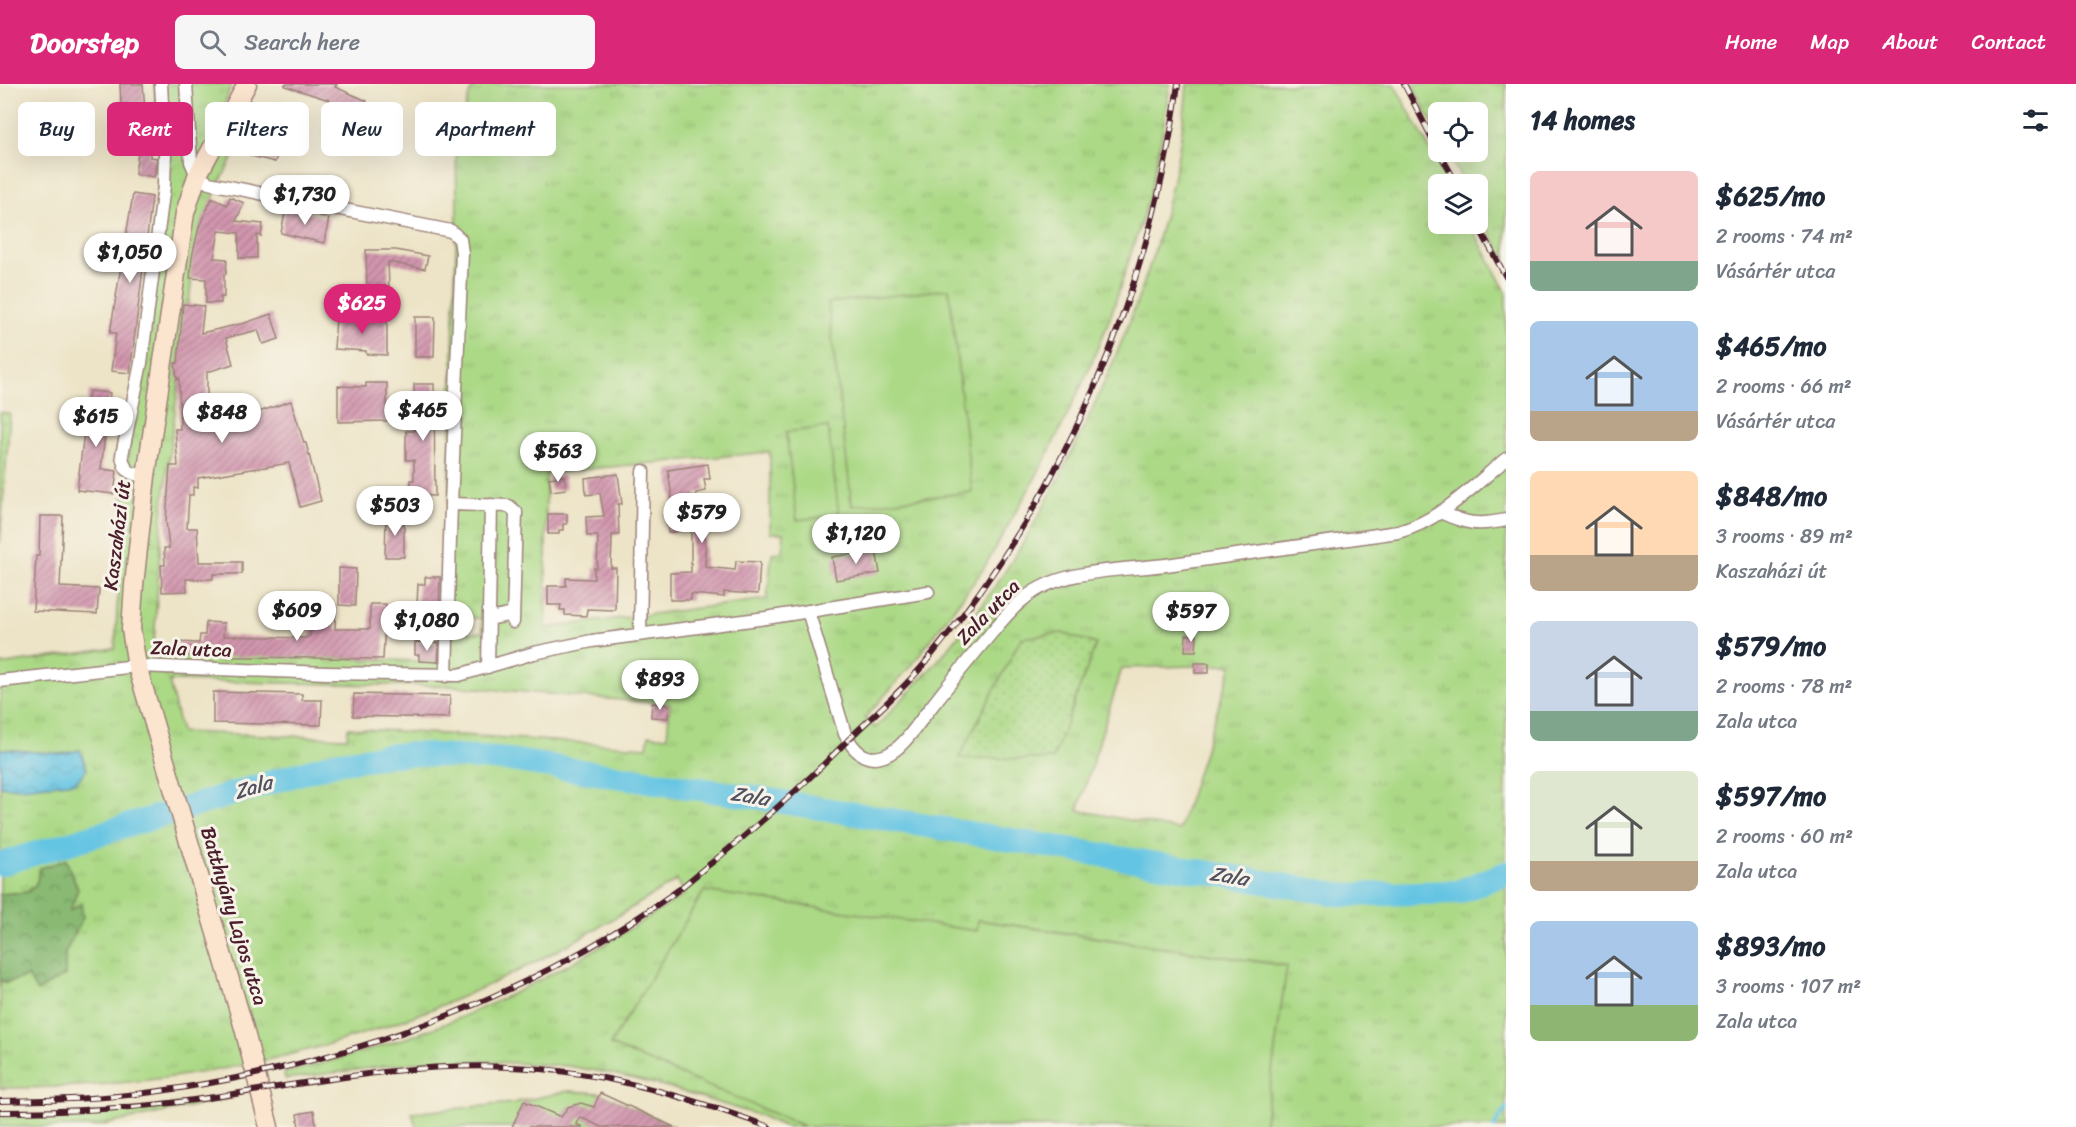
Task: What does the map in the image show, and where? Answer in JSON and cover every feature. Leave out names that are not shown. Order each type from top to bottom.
[{"type":"street","points":[[146,476],[130,473],[123,465],[122,454],[141,363],[164,186],[165,154],[161,84]]},
{"type":"street","points":[[186,84],[189,151],[198,176],[209,183],[451,231],[458,236],[462,253],[446,676]]},
{"type":"street","name":"Kaszaházi út","points":[[152,718],[137,666],[131,630],[132,606],[146,476],[180,242],[185,213],[198,176],[247,84]]},
{"type":"street","name":"Zala utca","points":[[808,611],[845,734],[852,747],[862,755],[880,758],[890,753],[909,735],[1013,608],[1045,585],[1078,576],[1155,567],[1414,528],[1440,512],[1506,459]]},
{"type":"street","points":[[640,634],[642,471]]},
{"type":"street","points":[[451,504],[509,506],[516,512],[513,618],[489,619]]},
{"type":"street","points":[[488,667],[491,506]]},
{"type":"street","points":[[1440,512],[1458,520],[1476,524],[1506,520]]},
{"type":"street","name":"Zala utca","points":[[0,681],[137,666],[459,675],[534,653],[592,641],[928,592]]},
{"type":"street","name":"Batthyány Lajos utca","points":[[152,718],[247,1036],[269,1127]]},
{"type":"green space","points":[[154,84],[232,84],[225,102],[205,102],[205,156],[233,156],[216,190],[195,254],[163,506],[154,643],[158,651],[444,662],[457,213],[456,156],[556,156],[556,102],[467,102],[470,92],[477,84],[1170,84],[1149,198],[1110,318],[1087,373],[1037,475],[982,571],[915,661],[865,718],[875,728],[946,651],[985,601],[1029,533],[1079,438],[1108,375],[1140,295],[1153,254],[1175,170],[1183,127],[1187,84],[1394,84],[1428,146],[1428,162],[1437,162],[1444,174],[1428,174],[1428,234],[1475,234],[1506,292],[1506,1127],[1264,1127],[1286,966],[979,920],[977,931],[611,1045],[806,1127],[786,1127],[761,1116],[664,1086],[568,1066],[479,1061],[426,1061],[285,1079],[284,1073],[350,1056],[415,1035],[520,990],[588,954],[685,894],[677,880],[596,929],[485,987],[402,1020],[346,1039],[233,1067],[175,1076],[59,1087],[0,1088],[0,980],[7,983],[28,975],[65,953],[83,917],[36,884],[28,892],[0,894],[0,786],[20,788],[80,750],[61,754],[0,749],[0,665],[115,648],[123,502],[158,194],[160,156],[193,156],[193,102],[156,102]],"holes":[[[770,452],[770,533],[784,533],[782,552],[772,553],[767,599],[546,628],[546,473]],[[467,618],[481,618],[482,632],[468,633]],[[1232,665],[1179,830],[1078,810],[1122,668]],[[169,681],[452,686],[670,704],[667,737],[649,735],[647,747],[348,728],[347,738],[181,732]]]},
{"type":"green space","points":[[1412,84],[1506,84],[1506,263],[1488,228],[1488,174],[1459,174],[1453,162],[1488,162],[1488,102],[1428,102],[1428,115]]},
{"type":"green space","points":[[949,289],[972,492],[852,506],[828,303]]},
{"type":"green space","points":[[0,412],[10,414],[0,543]]},
{"type":"green space","points":[[828,427],[839,515],[797,520],[786,432]]},
{"type":"green space","points":[[1062,633],[1096,644],[1053,759],[959,758],[1021,638]]},
{"type":"green space","points":[[66,860],[78,889],[70,910],[81,904],[83,917],[65,953],[65,975],[37,992],[28,976],[7,983],[0,980],[0,894],[28,892],[36,884],[40,868]]},
{"type":"green space","points":[[704,891],[977,931],[978,920],[1287,966],[1264,1127],[806,1127],[610,1045]]},
{"type":"green space","points":[[568,1091],[600,1093],[675,1127],[416,1127],[412,1113],[513,1103]]},
{"type":"green space","points":[[236,1097],[93,1127],[0,1127],[0,1117],[74,1115]]},
{"type":"water","points":[[0,749],[61,754],[80,750],[87,769],[76,782],[20,788],[0,786]]},
{"type":"building","points":[[120,84],[143,84],[144,102],[121,102]]},
{"type":"building","points":[[285,84],[337,84],[335,87],[367,101],[334,102],[285,86]]},
{"type":"building","points":[[138,156],[157,158],[154,177],[135,174]]},
{"type":"building","points":[[251,156],[277,156],[275,162]]},
{"type":"building","points":[[133,194],[152,197],[130,373],[111,371],[116,333],[110,333]]},
{"type":"building","points":[[230,197],[244,203],[236,221],[263,224],[261,236],[257,235],[257,258],[239,258],[239,233],[219,231],[214,258],[227,259],[226,274],[224,274],[224,297],[221,297],[221,303],[206,303],[206,279],[190,278],[192,257],[199,227],[212,198],[227,205]]},
{"type":"building","points":[[286,208],[329,218],[324,243],[281,233]]},
{"type":"building","points":[[366,250],[396,250],[428,256],[425,269],[388,262],[389,286],[367,287]]},
{"type":"building","points":[[183,304],[204,306],[201,333],[245,323],[271,314],[279,339],[263,344],[258,330],[226,338],[233,364],[207,372],[207,427],[237,424],[235,420],[291,401],[304,443],[306,443],[321,501],[300,507],[289,463],[198,478],[198,488],[193,487],[193,495],[189,495],[187,528],[197,528],[199,562],[242,562],[242,574],[213,574],[213,579],[186,579],[187,591],[162,592],[161,565],[165,565],[164,548],[169,548],[166,521],[170,466],[178,466],[175,429],[180,429],[179,378],[177,379],[175,363],[178,363]]},
{"type":"building","points":[[336,317],[367,319],[367,317],[387,317],[387,355],[334,349]]},
{"type":"building","points":[[415,317],[435,317],[434,357],[415,357]]},
{"type":"building","points":[[366,383],[387,383],[387,421],[338,422],[338,386],[366,387]]},
{"type":"building","points":[[414,384],[434,384],[435,496],[411,495],[414,460],[406,460],[406,431],[414,431]]},
{"type":"building","points":[[89,391],[110,393],[101,469],[117,471],[114,494],[77,490]]},
{"type":"building","points":[[708,464],[710,479],[704,479],[706,491],[696,493],[705,539],[705,567],[735,570],[736,561],[760,562],[758,594],[724,592],[724,597],[691,594],[691,600],[670,600],[670,573],[691,572],[691,529],[668,533],[665,513],[674,511],[668,470]]},
{"type":"building","points":[[618,474],[622,504],[618,504],[619,535],[612,535],[611,568],[616,568],[615,610],[587,609],[586,616],[565,615],[565,610],[560,610],[561,605],[548,605],[548,586],[566,586],[566,578],[594,579],[594,568],[597,568],[598,536],[587,536],[586,517],[604,516],[600,493],[586,495],[585,478]]},
{"type":"building","points":[[564,476],[566,489],[551,491],[549,478]]},
{"type":"building","points":[[548,514],[567,514],[567,524],[563,524],[563,530],[559,530],[559,534],[548,534]]},
{"type":"building","points":[[40,516],[63,516],[60,587],[99,589],[97,614],[33,611],[36,556],[39,556]]},
{"type":"building","points":[[386,517],[404,517],[404,557],[385,557]]},
{"type":"building","points":[[876,550],[880,573],[836,580],[832,557]]},
{"type":"building","points":[[339,568],[356,569],[355,606],[339,605]]},
{"type":"building","points":[[425,577],[440,577],[439,617],[424,617],[424,605],[417,605],[418,584],[425,584]]},
{"type":"building","points":[[370,604],[386,604],[383,659],[178,656],[178,642],[199,643],[200,635],[205,635],[206,622],[224,623],[223,636],[306,638],[310,636],[310,628],[323,628],[325,606],[336,606],[335,629],[370,629]]},
{"type":"building","points":[[1186,635],[1197,635],[1196,651],[1185,651]]},
{"type":"building","points":[[415,642],[439,643],[438,662],[419,661],[419,655],[415,655]]},
{"type":"building","points":[[1195,663],[1209,663],[1209,673],[1195,673]]},
{"type":"building","points":[[213,692],[302,694],[302,700],[322,700],[321,725],[213,723]]},
{"type":"building","points":[[354,694],[450,696],[449,718],[353,716]]},
{"type":"building","points":[[652,703],[669,705],[668,718],[651,717]]},
{"type":"building","points":[[600,1093],[674,1127],[601,1127],[580,1117],[576,1124],[583,1127],[512,1127],[524,1101],[561,1117],[568,1107],[581,1103],[594,1107]]},
{"type":"building","points":[[314,1111],[316,1127],[299,1127],[297,1114]]},
{"type":"waterway","name":"Zala","points":[[0,864],[335,763],[392,755],[418,754],[509,760],[753,797],[1343,895],[1458,892],[1506,873]]},
{"type":"waterway","points":[[1494,1127],[1506,1108]]},
{"type":"railway","points":[[0,1101],[115,1096],[222,1081],[291,1066],[359,1047],[426,1024],[554,967],[616,932],[679,889],[766,818],[815,773],[925,663],[974,600],[1019,533],[1058,463],[1093,391],[1122,317],[1146,240],[1165,163],[1178,84]]},
{"type":"railway","points":[[1404,84],[1428,131]]},
{"type":"railway","points":[[1445,162],[1451,174]]},
{"type":"railway","points":[[1482,234],[1506,277]]},
{"type":"railway","points":[[0,1112],[73,1111],[146,1106],[391,1071],[470,1066],[543,1069],[609,1079],[674,1095],[769,1127]]}]
